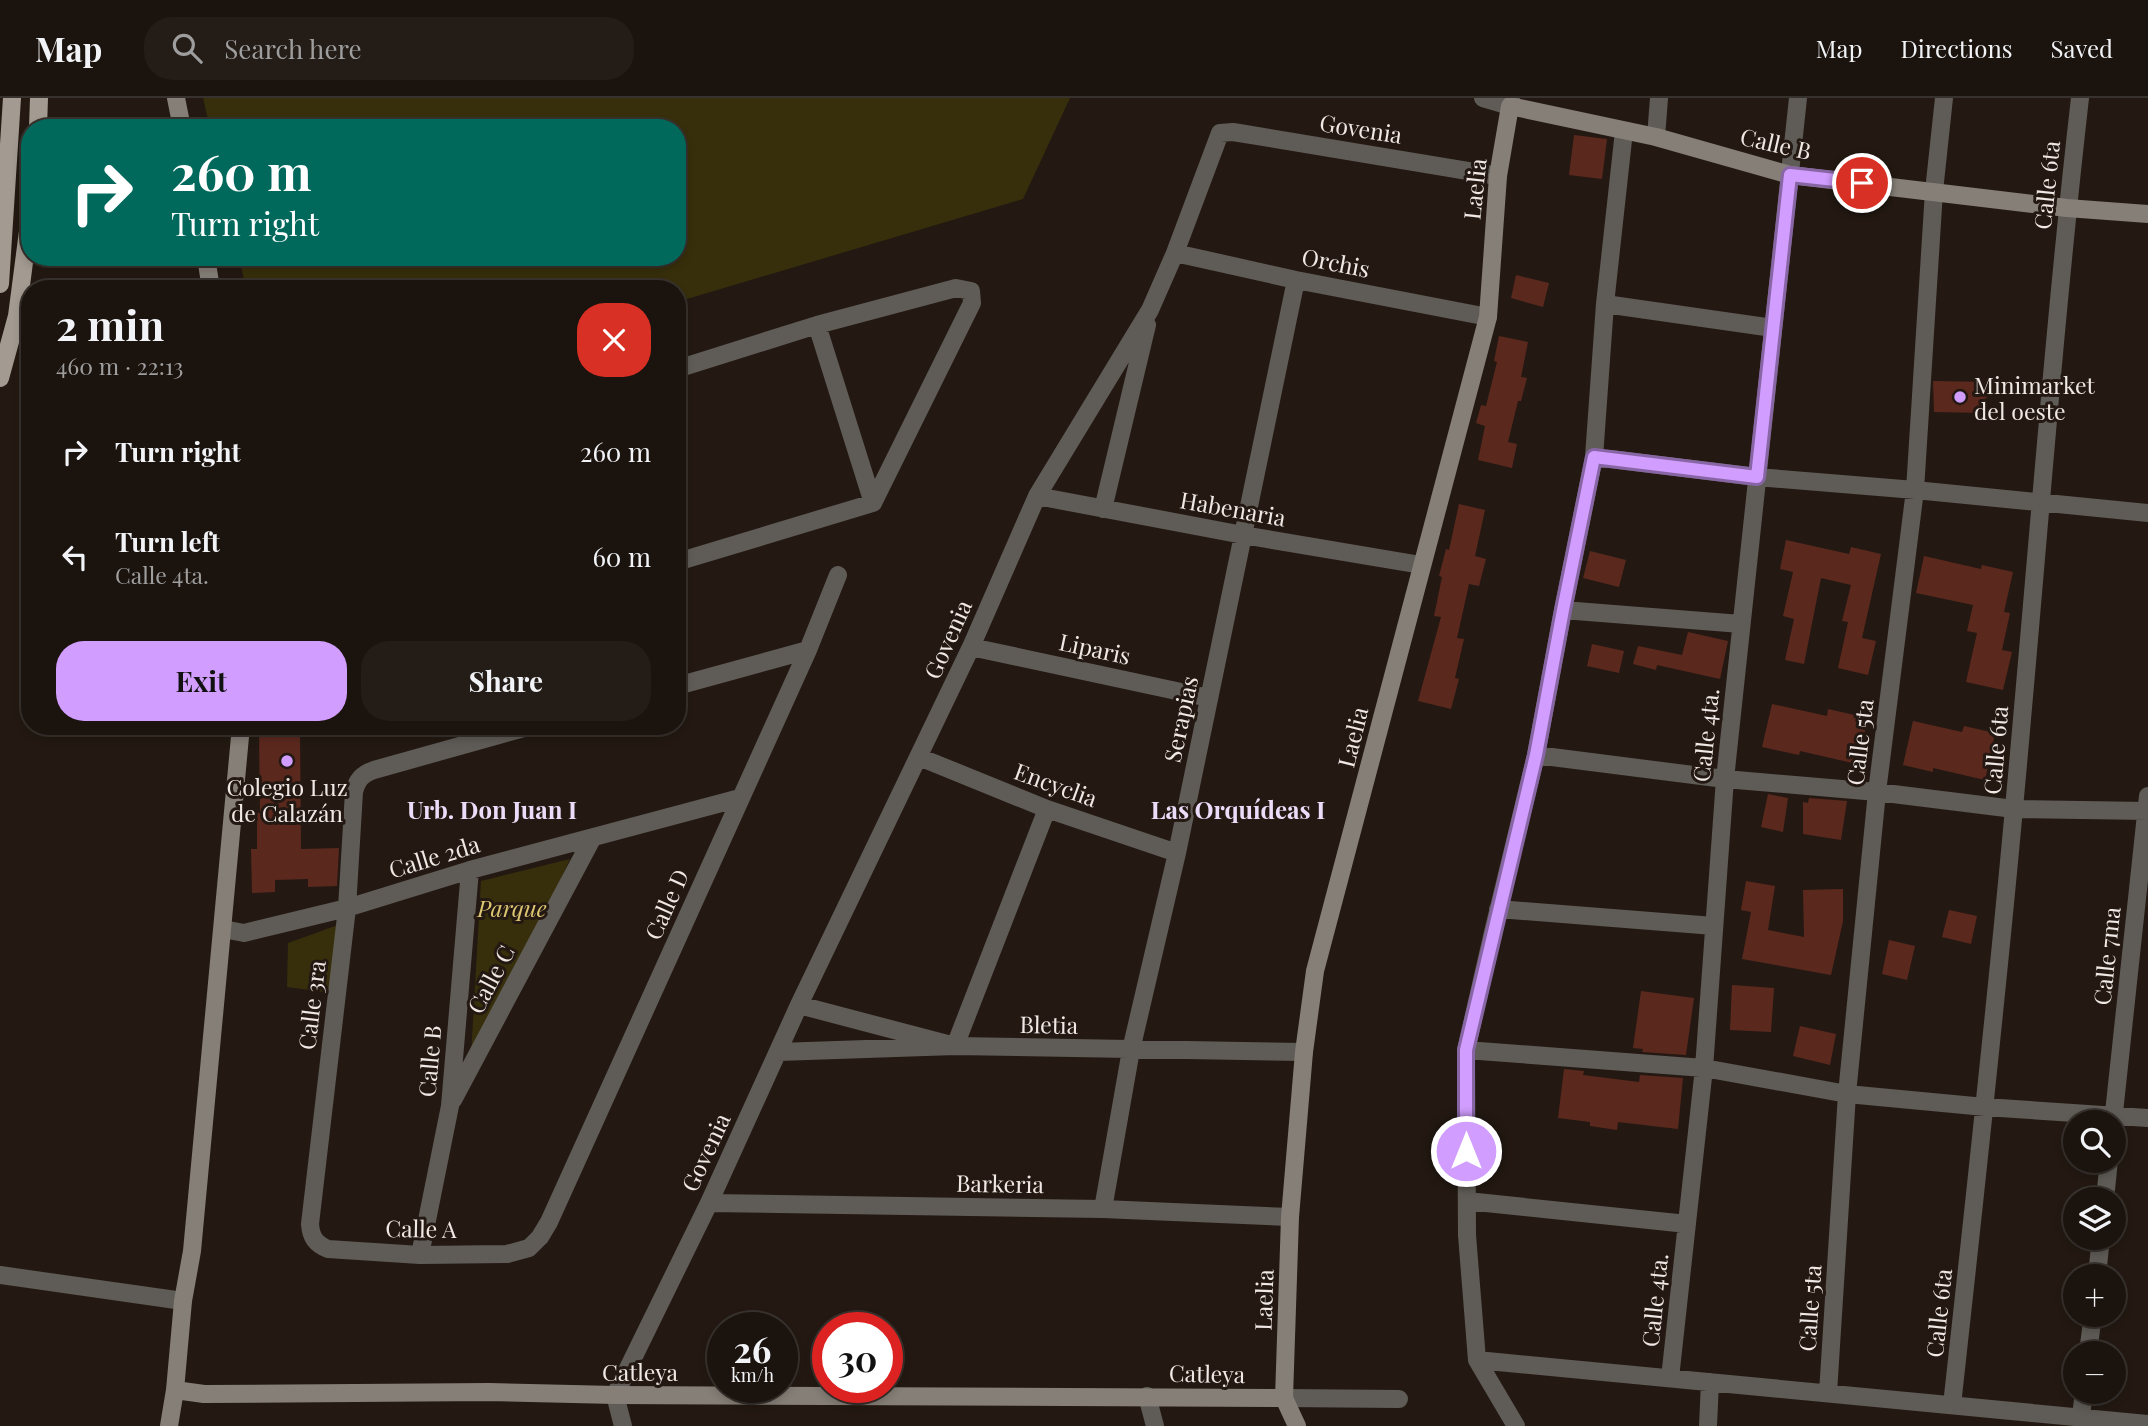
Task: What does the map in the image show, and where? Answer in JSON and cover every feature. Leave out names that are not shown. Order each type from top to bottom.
[{"type":"main road","points":[[0,284],[5,162],[12,98]]},
{"type":"main road","points":[[38,119],[39,98]]},
{"type":"main road","points":[[1,372],[17,316],[21,285]]},
{"type":"main road","points":[[0,334],[1,372]]},
{"type":"street","points":[[176,98],[180,119]]},
{"type":"street","name":"Calle B","points":[[1483,98],[1511,102],[1656,137],[1790,175],[2067,208],[2148,214]]},
{"type":"street","points":[[1656,137],[1659,98]]},
{"type":"street","name":"Calle 4ta.","points":[[1670,1378],[1704,1068],[1725,779],[1798,98]]},
{"type":"street","name":"Calle 5ta","points":[[1828,1393],[1847,1094],[1877,792],[1915,490],[1934,191],[1944,98]]},
{"type":"street","name":"Calle 6ta","points":[[1952,1405],[1985,1107],[2067,208],[2080,98]]},
{"type":"street","name":"Laelia","points":[[1297,1426],[1284,1398],[1290,1217],[1304,1052],[1315,971],[1488,317],[1498,176],[1511,102]]},
{"type":"street","points":[[1516,1426],[1477,1360],[1467,1235],[1466,1050],[1536,755],[1594,457],[1605,304],[1624,131]]},
{"type":"street","name":"Govenia","points":[[615,1395],[709,1203],[799,1005],[971,647],[1037,496],[1150,310],[1175,253],[1220,133],[1233,132],[1498,176]]},
{"type":"street","name":"Orchis","points":[[1175,253],[1296,280],[1488,317]]},
{"type":"street","name":"Serapias","points":[[1103,1209],[1130,1050],[1177,853],[1296,280]]},
{"type":"street","points":[[686,366],[817,325],[956,288],[971,290],[972,303],[873,503],[686,559]]},
{"type":"street","points":[[1605,304],[1773,328]]},
{"type":"street","points":[[1103,509],[1150,310]]},
{"type":"street","points":[[817,325],[873,503]]},
{"type":"street","points":[[1594,457],[1757,477],[2148,513]]},
{"type":"street","name":"Habenaria","points":[[1037,496],[1421,565]]},
{"type":"street","name":"Calle D","points":[[529,1248],[541,1237],[549,1222],[808,650],[838,575]]},
{"type":"street","points":[[1563,610],[1741,624]]},
{"type":"street","name":"Liparis","points":[[971,647],[1209,698]]},
{"type":"street","points":[[686,684],[808,650]]},
{"type":"street","points":[[169,1426],[183,1301],[192,1251],[240,735]]},
{"type":"street","name":"Calle 3ra","points":[[314,1240],[310,1224],[347,908],[354,792],[360,777],[374,770],[499,735]]},
{"type":"street","points":[[1536,755],[1725,779],[1877,792],[2014,808],[2147,806]]},
{"type":"street","name":"Encyclia","points":[[919,757],[1047,809],[1177,853]]},
{"type":"street","name":"Calle 2da","points":[[223,929],[244,933],[347,908],[470,870],[740,798]]},
{"type":"street","name":"Calle 7ma","points":[[2114,1110],[2147,806]]},
{"type":"street","points":[[778,1052],[955,1046],[1047,809]]},
{"type":"street","name":"Calle C","points":[[450,1106],[593,837]]},
{"type":"street","name":"Calle B","points":[[420,1255],[450,1106],[470,870]]},
{"type":"street","points":[[1498,909],[1714,926]]},
{"type":"street","name":"Bletia","points":[[799,1005],[955,1046],[1304,1052]]},
{"type":"street","points":[[1466,1050],[1704,1068],[1847,1094],[2063,1114]]},
{"type":"street","points":[[2126,1118],[2148,1118]]},
{"type":"street","points":[[1467,1201],[1686,1224]]},
{"type":"street","name":"Barkeria","points":[[709,1203],[1103,1209],[1290,1217]]},
{"type":"street","name":"Calle A","points":[[314,1240],[319,1246],[328,1249],[420,1255],[507,1254],[529,1248]]},
{"type":"street","points":[[0,1275],[183,1301]]},
{"type":"street","points":[[1477,1360],[2148,1424]]},
{"type":"street","points":[[1708,1426],[1710,1382]]},
{"type":"street","name":"Catleya","points":[[175,1390],[204,1394],[489,1392],[1399,1399]]},
{"type":"street","points":[[615,1395],[623,1426]]},
{"type":"street","points":[[1147,1396],[1156,1426]]},
{"type":"street","points":[[2081,1417],[2082,1404]]},
{"type":"green space","points":[[203,98],[1070,98],[1023,199],[686,299],[686,280],[244,280],[241,266],[686,266],[686,119],[208,119]]},
{"type":"green space","name":"Parque","points":[[570,859],[470,1074],[481,881]]},
{"type":"green space","points":[[338,925],[331,993],[287,987],[288,943]]},
{"type":"building","points":[[1574,135],[1607,139],[1602,179],[1569,175]]},
{"type":"building","points":[[1516,275],[1549,283],[1543,307],[1511,298]]},
{"type":"building","points":[[1499,336],[1528,342],[1521,377],[1527,378],[1508,442],[1517,444],[1512,468],[1478,460],[1485,426],[1476,423],[1481,405],[1486,406],[1497,362],[1494,361]]},
{"type":"building","name":"Minimarket del oeste","points":[[1933,381],[1989,382],[1984,413],[1934,412]]},
{"type":"building","points":[[1459,504],[1485,510],[1475,556],[1486,559],[1479,586],[1469,584],[1457,638],[1464,639],[1455,678],[1459,679],[1451,709],[1418,701],[1441,617],[1434,616],[1442,577],[1439,576],[1446,549],[1449,550]]},
{"type":"building","points":[[1786,540],[1849,554],[1851,547],[1881,554],[1862,638],[1876,641],[1868,675],[1838,668],[1848,622],[1842,621],[1851,585],[1821,578],[1804,664],[1785,660],[1794,619],[1783,616],[1793,572],[1780,569]]},
{"type":"building","points":[[1590,551],[1626,560],[1619,587],[1583,578]]},
{"type":"building","points":[[1924,556],[1981,569],[1982,565],[2013,572],[2004,612],[2010,613],[2002,650],[2012,652],[2003,690],[1966,682],[1977,633],[1967,631],[1973,605],[1916,593]]},
{"type":"building","points":[[1688,632],[1728,641],[1720,679],[1657,665],[1656,670],[1633,664],[1638,646],[1682,655]]},
{"type":"building","points":[[1592,644],[1624,651],[1619,673],[1587,666]]},
{"type":"building","points":[[1772,704],[1827,716],[1828,709],[1868,718],[1857,764],[1800,751],[1799,755],[1762,747]]},
{"type":"building","points":[[1913,721],[1962,732],[1964,726],[1995,733],[1985,780],[1933,768],[1933,772],[1903,765]]},
{"type":"building","points":[[259,735],[300,735],[301,849],[339,848],[337,886],[308,887],[308,879],[275,880],[275,892],[252,893],[251,849],[257,849],[257,813],[260,813]]},
{"type":"building","points":[[1768,794],[1788,798],[1783,832],[1761,827]]},
{"type":"building","points":[[1809,798],[1847,801],[1841,840],[1803,834],[1803,802],[1808,803]]},
{"type":"building","points":[[1746,881],[1775,886],[1768,930],[1804,937],[1803,890],[1843,889],[1843,921],[1831,975],[1742,959],[1751,912],[1741,910]]},
{"type":"building","points":[[1949,910],[1977,916],[1971,944],[1942,937]]},
{"type":"building","points":[[1889,940],[1915,946],[1907,980],[1882,974]]},
{"type":"building","points":[[1732,985],[1774,988],[1771,1032],[1730,1030]]},
{"type":"building","points":[[1641,991],[1694,998],[1686,1055],[1642,1052],[1643,1049],[1633,1048]]},
{"type":"building","points":[[1800,1026],[1836,1034],[1830,1065],[1793,1056]]},
{"type":"building","points":[[1564,1069],[1584,1071],[1583,1075],[1639,1082],[1640,1075],[1683,1078],[1678,1129],[1618,1122],[1617,1130],[1590,1126],[1590,1122],[1558,1118]]},
{"type":"place","name":"Minimarket del oeste","points":[[1960,397]]},
{"type":"place","name":"Colegio Luz de Calazán","points":[[287,761]]},
{"type":"district","name":"Urb. Don Juan I","points":[[492,809]]},
{"type":"district","name":"Las Orquídeas I","points":[[1238,809]]},
{"type":"route","points":[[1466,1151],[1466,1050],[1536,755],[1594,457],[1757,477],[1790,175],[1862,183]]}]
